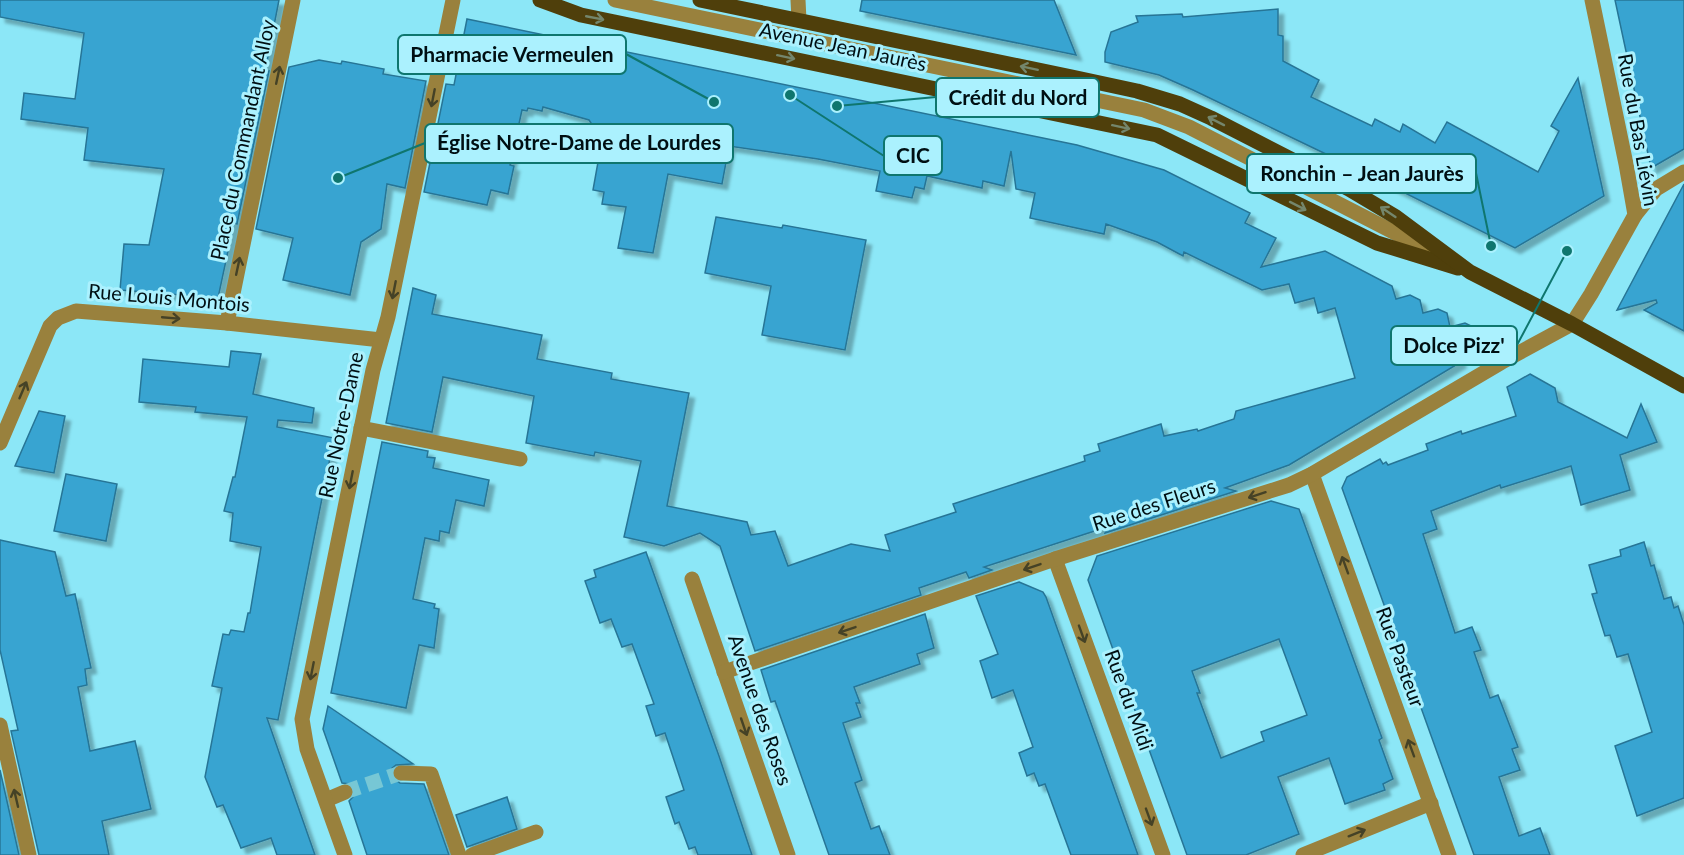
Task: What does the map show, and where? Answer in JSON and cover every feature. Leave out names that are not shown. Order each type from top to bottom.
[{"type":"main road","name":"Avenue Jean Jaurès","points":[[540,0],[581,15],[1157,135],[1377,243],[1470,272]]},
{"type":"main road","name":"Avenue Jean Jaurès","points":[[700,0],[1072,77],[1180,104],[1375,203],[1470,272],[1572,324],[1684,386]]},
{"type":"street","name":"Place du Commandant Alloy","points":[[226,323],[293,0]]},
{"type":"street","name":"Rue Notre-Dame","points":[[345,855],[307,749],[302,719],[361,428],[388,317],[453,0]]},
{"type":"street","points":[[615,0],[1144,110],[1189,127],[1470,272]]},
{"type":"street","points":[[798,0],[799,20]]},
{"type":"street","name":"Rue du Bas Liévin","points":[[1572,324],[1635,215],[1592,0]]},
{"type":"street","points":[[1635,215],[1656,189],[1684,172]]},
{"type":"street","name":"Rue Louis Montois","points":[[0,443],[50,326],[58,318],[75,311],[226,323],[381,340]]},
{"type":"street","name":"Rue des Fleurs","points":[[724,672],[1055,559],[1289,485],[1312,474],[1572,324]]},
{"type":"street","points":[[361,428],[520,459]]},
{"type":"street","name":"Rue Pasteur","points":[[1312,474],[1449,855]]},
{"type":"street","name":"Rue du Midi","points":[[1055,559],[1163,855]]},
{"type":"street","name":"Avenue des Roses","points":[[692,579],[788,855]]},
{"type":"street","points":[[0,725],[29,855]]},
{"type":"street","points":[[401,773],[431,774],[459,855]]},
{"type":"street","points":[[326,800],[345,792]]},
{"type":"street","points":[[1303,855],[1431,803]]},
{"type":"street","points":[[472,855],[536,832]]},
{"type":"building","points":[[0,0],[279,0],[265,72],[269,71],[237,224],[234,223],[218,298],[120,290],[124,244],[149,245],[164,169],[84,160],[88,128],[21,119],[24,93],[75,99],[84,33],[0,17]]},
{"type":"building","points":[[862,0],[1054,0],[1076,55],[860,11]]},
{"type":"building","points":[[1615,0],[1684,0],[1684,149],[1651,168]]},
{"type":"building","points":[[1278,9],[1278,35],[1283,36],[1283,61],[1319,80],[1311,97],[1372,126],[1375,119],[1400,132],[1403,124],[1435,143],[1447,122],[1538,172],[1559,131],[1551,126],[1578,78],[1604,196],[1515,248],[1193,90],[1159,75],[1105,62],[1105,52],[1111,32],[1138,22],[1136,16],[1182,14],[1183,17]]},
{"type":"building","points":[[467,19],[1077,145],[1164,170],[1250,213],[1245,223],[1276,238],[1261,267],[1325,251],[1392,286],[1396,299],[1410,295],[1420,300],[1423,313],[1438,309],[1447,313],[1450,327],[1465,323],[1498,339],[1453,351],[1461,362],[1289,465],[1225,488],[1236,491],[1105,533],[1107,527],[984,567],[992,570],[969,578],[966,572],[919,588],[921,595],[755,651],[720,546],[700,533],[664,546],[624,537],[641,461],[595,452],[594,456],[526,443],[534,396],[443,377],[432,432],[386,423],[413,288],[436,295],[432,314],[542,335],[537,359],[612,373],[611,379],[689,393],[667,506],[747,522],[751,535],[775,531],[788,566],[851,544],[890,551],[885,535],[956,512],[953,504],[1085,461],[1084,456],[1100,451],[1098,444],[1161,424],[1164,436],[1197,429],[1198,431],[1234,419],[1236,411],[1355,378],[1335,308],[1318,313],[1314,298],[1295,303],[1289,284],[1262,290],[1184,252],[1183,256],[1157,242],[1106,224],[1104,234],[1030,218],[1035,193],[1016,189],[1011,151],[1004,186],[983,181],[982,188],[927,176],[924,189],[915,187],[912,198],[876,191],[880,171],[729,146],[722,184],[668,174],[653,253],[618,248],[626,207],[602,204],[604,192],[593,190],[602,140],[589,120],[543,107],[542,111],[528,108],[527,111],[522,110],[510,165],[514,166],[508,194],[491,190],[487,205],[424,192],[446,84],[454,85]]},
{"type":"building","points":[[319,60],[341,64],[342,61],[384,69],[383,74],[426,81],[405,188],[387,184],[381,229],[361,242],[350,295],[283,280],[293,238],[256,229],[289,67]]},
{"type":"building","points":[[1684,184],[1684,331],[1644,310],[1657,303],[1656,300],[1617,310]]},
{"type":"building","points":[[716,217],[782,228],[783,225],[866,240],[845,350],[762,335],[771,286],[705,273]]},
{"type":"building","points":[[231,351],[261,354],[253,394],[314,408],[312,423],[278,420],[277,427],[334,438],[278,720],[267,718],[315,855],[277,855],[271,838],[241,848],[223,805],[217,807],[205,777],[222,688],[212,686],[223,634],[229,635],[231,630],[244,632],[248,613],[250,613],[261,547],[230,541],[233,513],[224,511],[233,477],[235,477],[247,417],[195,412],[196,407],[139,402],[143,359],[229,367]]},
{"type":"building","points":[[1530,374],[1555,388],[1558,402],[1627,438],[1641,404],[1657,442],[1620,455],[1630,490],[1581,505],[1571,466],[1501,488],[1500,485],[1431,511],[1437,529],[1423,534],[1455,633],[1472,627],[1481,650],[1474,652],[1490,698],[1498,695],[1518,747],[1512,749],[1520,770],[1499,777],[1519,836],[1540,828],[1550,855],[1474,855],[1342,488],[1347,477],[1380,459],[1383,464],[1386,462],[1388,465],[1428,450],[1426,444],[1461,431],[1462,434],[1516,416],[1507,387]]},
{"type":"building","points":[[39,411],[65,416],[54,473],[15,466]]},
{"type":"building","points":[[382,442],[428,451],[427,457],[435,458],[433,468],[489,480],[484,506],[456,500],[449,533],[440,531],[439,541],[425,538],[413,599],[435,604],[434,608],[439,609],[434,648],[419,645],[406,708],[331,693]]},
{"type":"building","points":[[66,474],[117,484],[106,541],[54,531]]},
{"type":"building","points":[[1271,501],[1299,509],[1382,738],[1379,740],[1393,779],[1383,784],[1385,790],[1345,804],[1329,758],[1278,777],[1299,834],[1246,855],[1187,855],[1088,580],[1097,556]],"holes":[[[1279,639],[1307,715],[1261,732],[1264,741],[1221,758],[1197,693],[1200,693],[1192,671]]]},
{"type":"building","points":[[0,540],[55,552],[66,596],[75,594],[91,668],[85,669],[87,685],[78,687],[90,751],[135,741],[151,809],[102,821],[109,855],[39,855],[11,731],[18,730],[0,650]]},
{"type":"building","points":[[1644,542],[1651,566],[1654,565],[1664,599],[1671,597],[1674,608],[1678,606],[1684,625],[1684,798],[1637,816],[1615,746],[1652,732],[1628,654],[1617,657],[1610,635],[1605,636],[1592,594],[1597,593],[1589,565],[1621,556],[1620,550]]},
{"type":"building","points":[[646,552],[752,855],[698,855],[695,847],[689,849],[679,822],[675,824],[666,797],[684,790],[665,733],[656,736],[646,706],[654,704],[632,644],[622,647],[611,619],[600,623],[585,581],[596,577],[594,570]]},
{"type":"building","points":[[1019,582],[1043,592],[1046,597],[1138,855],[1071,855],[1045,784],[1039,786],[1034,773],[1027,776],[1019,753],[1033,747],[1013,690],[992,698],[980,661],[998,654],[976,596]]},
{"type":"building","points":[[925,614],[934,648],[917,654],[920,664],[854,687],[860,703],[856,703],[861,717],[843,723],[862,780],[855,783],[871,829],[879,826],[890,855],[829,855],[775,701],[771,702],[761,670]]},
{"type":"building","points":[[328,706],[413,764],[396,765],[392,768],[392,777],[400,783],[424,784],[449,855],[367,855],[349,801],[353,797],[354,789],[350,784],[342,783],[323,729]]},
{"type":"building","points":[[0,770],[19,855],[0,855]]},
{"type":"building","points":[[507,797],[517,829],[467,847],[456,815]]},
{"type":"tunnel","points":[[345,792],[401,773]]},
{"type":"place","name":"CIC","points":[[790,95]]},
{"type":"place","name":"Pharmacie Vermeulen","points":[[714,102]]},
{"type":"place","name":"Crédit du Nord","points":[[837,106]]},
{"type":"place","name":"Église Notre-Dame de Lourdes","points":[[338,178]]},
{"type":"place","name":"Ronchin – Jean Jaurès","points":[[1491,246]]},
{"type":"place","name":"Dolce Pizz'","points":[[1567,251]]}]
